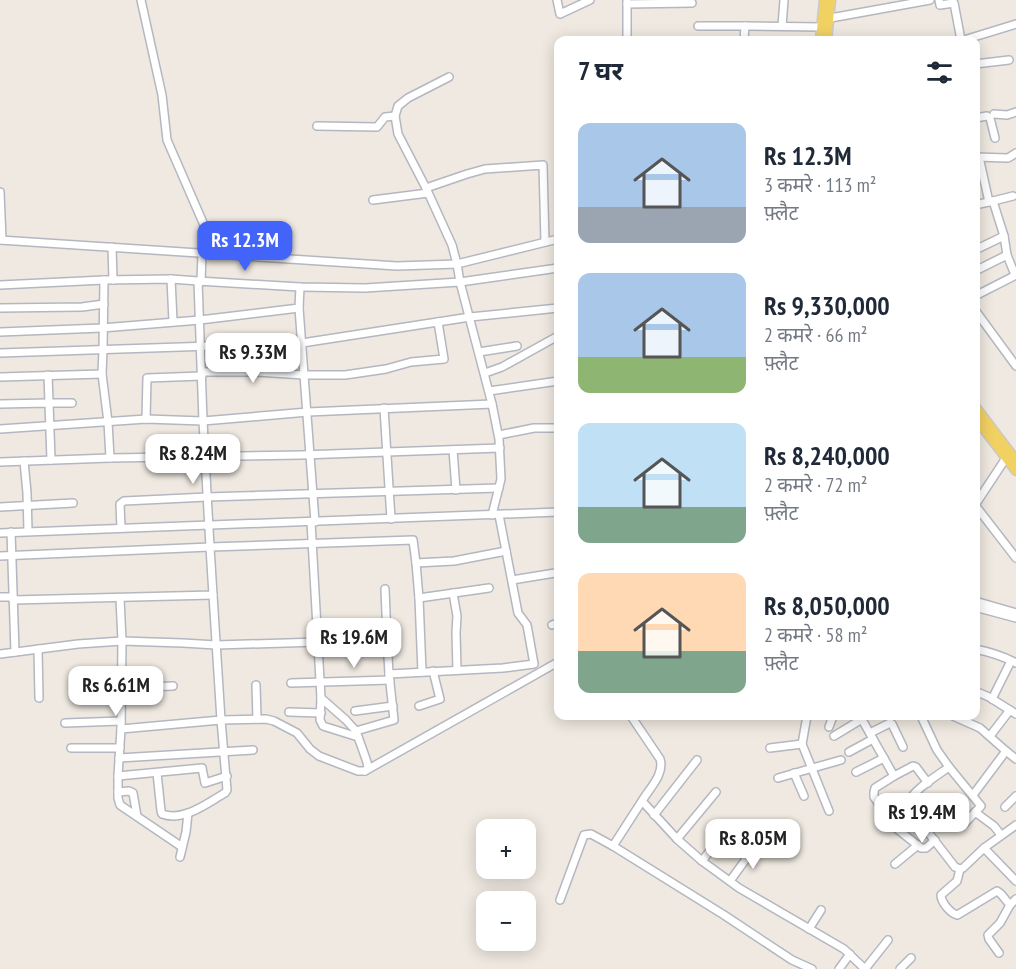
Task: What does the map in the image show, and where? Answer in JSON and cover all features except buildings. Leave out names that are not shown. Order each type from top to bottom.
[{"type":"main road","points":[[824,0],[826,36]]},
{"type":"main road","points":[[821,36],[831,0]]},
{"type":"main road","points":[[980,422],[1016,460]]},
{"type":"main road","points":[[980,423],[1016,471]]},
{"type":"street","points":[[141,0],[162,95],[167,140],[204,225],[204,253],[200,281],[203,421],[221,720],[228,786],[225,793],[188,813],[170,816],[160,811],[157,773]]},
{"type":"street","points":[[557,0],[560,14],[590,0]]},
{"type":"street","points":[[782,26],[784,0]]},
{"type":"street","points":[[698,26],[782,26],[824,21],[930,0]]},
{"type":"street","points":[[939,0],[940,5],[954,3],[962,36]]},
{"type":"street","points":[[627,36],[627,2],[692,3]]},
{"type":"street","points":[[976,36],[1016,24]]},
{"type":"street","points":[[744,36],[745,26]]},
{"type":"street","points":[[980,63],[1009,60]]},
{"type":"street","points":[[291,683],[534,664],[527,625],[518,613],[506,551],[495,515],[501,479],[500,448],[485,373],[452,245],[398,134],[395,116],[398,106],[408,98],[449,76]]},
{"type":"street","points":[[994,114],[1003,116],[1016,112]]},
{"type":"street","points":[[317,126],[377,127],[385,117],[395,116]]},
{"type":"street","points":[[980,116],[990,117],[995,138]]},
{"type":"street","points":[[980,157],[1012,158],[1016,153]]},
{"type":"street","points":[[373,200],[427,190],[485,169],[543,165],[545,242]]},
{"type":"street","points":[[980,166],[1015,275],[980,293]]},
{"type":"street","points":[[0,192],[1,240],[397,266],[457,264],[554,240]]},
{"type":"street","points":[[980,204],[1013,196]]},
{"type":"street","points":[[980,248],[1004,236]]},
{"type":"street","points":[[112,247],[113,280]]},
{"type":"street","points":[[980,268],[1007,255]]},
{"type":"street","points":[[0,285],[171,279],[300,287],[365,288],[460,282],[554,269]]},
{"type":"street","points":[[171,279],[173,321]]},
{"type":"street","points":[[104,280],[102,374],[110,458]]},
{"type":"street","points":[[300,287],[299,308],[313,494],[312,543],[321,698],[320,720],[323,726],[357,734],[394,720],[385,589]]},
{"type":"street","points":[[0,308],[104,304]]},
{"type":"street","points":[[0,332],[102,328],[200,320],[299,308]]},
{"type":"street","points":[[0,353],[302,343],[470,317],[554,308]]},
{"type":"street","points":[[980,316],[1015,362]]},
{"type":"street","points":[[146,419],[147,378],[257,372],[345,375],[386,369],[411,362],[444,359],[438,322]]},
{"type":"street","points":[[485,373],[502,367],[554,338]]},
{"type":"street","points":[[479,352],[517,346]]},
{"type":"street","points":[[0,377],[102,374]]},
{"type":"street","points":[[48,375],[51,460]]},
{"type":"street","points":[[489,391],[554,381]]},
{"type":"street","points":[[0,404],[72,403]]},
{"type":"street","points":[[0,429],[146,419],[203,421],[308,412],[492,404]]},
{"type":"street","points":[[384,408],[391,519]]},
{"type":"street","points":[[499,435],[534,428],[554,428]]},
{"type":"street","points":[[0,462],[500,448]]},
{"type":"street","points":[[453,450],[456,490]]},
{"type":"street","points":[[980,497],[1006,458]]},
{"type":"street","points":[[24,461],[28,531]]},
{"type":"street","points":[[121,528],[121,502],[207,497],[499,488]]},
{"type":"street","points":[[0,507],[73,503]]},
{"type":"street","points":[[980,511],[1016,558]]},
{"type":"street","points":[[0,533],[554,512]]},
{"type":"street","points":[[11,532],[15,652]]},
{"type":"street","points":[[0,556],[413,540],[419,598],[422,672]]},
{"type":"street","points":[[416,563],[454,561],[506,551]]},
{"type":"street","points":[[512,580],[554,573]]},
{"type":"street","points":[[419,598],[489,588]]},
{"type":"street","points":[[453,593],[457,616],[457,670]]},
{"type":"street","points":[[0,597],[120,598],[213,595]]},
{"type":"street","points":[[120,598],[122,641],[118,802],[182,847]]},
{"type":"street","points":[[980,602],[1016,613]]},
{"type":"street","points":[[980,608],[1016,618]]},
{"type":"street","points":[[0,654],[122,641],[216,645],[387,638]]},
{"type":"street","points":[[38,649],[39,698]]},
{"type":"street","points":[[980,650],[1013,662],[992,699]]},
{"type":"street","points":[[65,723],[121,725],[273,720],[297,733],[319,756],[358,771],[365,771],[554,664]]},
{"type":"street","points":[[419,706],[440,699],[433,671]]},
{"type":"street","points":[[256,685],[257,719]]},
{"type":"street","points":[[121,688],[173,686]]},
{"type":"street","points":[[980,693],[1013,712],[990,736]]},
{"type":"street","points":[[321,698],[346,720],[357,734],[367,762],[368,768],[365,771]]},
{"type":"street","points":[[355,711],[393,706]]},
{"type":"street","points":[[289,712],[321,713]]},
{"type":"street","points":[[613,846],[660,772],[662,765],[634,720]]},
{"type":"street","points":[[806,720],[802,744],[829,811]]},
{"type":"street","points":[[829,727],[832,720]]},
{"type":"street","points":[[834,735],[856,720]]},
{"type":"street","points":[[863,720],[894,776]]},
{"type":"street","points":[[923,720],[934,744],[949,767],[981,806],[965,823]]},
{"type":"street","points":[[962,720],[980,728],[1016,759]]},
{"type":"street","points":[[849,752],[890,723],[903,747]]},
{"type":"street","points":[[770,748],[802,744]]},
{"type":"street","points":[[71,748],[120,748]]},
{"type":"street","points":[[119,758],[253,750]]},
{"type":"street","points":[[973,795],[1006,750]]},
{"type":"street","points":[[856,772],[884,758]]},
{"type":"street","points":[[654,815],[697,760]]},
{"type":"street","points":[[778,778],[841,760]]},
{"type":"street","points":[[928,783],[913,765],[875,788],[874,797],[896,828],[918,845],[924,849],[935,840]]},
{"type":"street","points":[[949,767],[907,803],[955,867],[960,869]]},
{"type":"street","points":[[118,777],[202,768],[205,783],[227,776]]},
{"type":"street","points":[[794,773],[804,796]]},
{"type":"street","points":[[118,792],[133,793],[136,816]]},
{"type":"street","points":[[677,839],[716,792]]},
{"type":"street","points":[[1005,807],[1016,796]]},
{"type":"street","points":[[642,801],[677,839],[702,861],[730,881],[844,949],[865,969],[888,940]]},
{"type":"street","points":[[975,812],[994,826],[1001,835]]},
{"type":"street","points":[[180,857],[188,813]]},
{"type":"street","points":[[702,861],[730,825]]},
{"type":"street","points":[[999,953],[988,939],[988,935],[1013,902],[997,891],[957,915],[953,914],[941,900],[941,895],[957,881],[960,869],[1016,825]]},
{"type":"street","points":[[560,900],[584,835],[591,834],[724,915],[792,960],[812,969]]},
{"type":"street","points":[[730,881],[757,844]]},
{"type":"street","points":[[895,864],[918,845]]},
{"type":"street","points":[[984,848],[1014,876]]},
{"type":"street","points":[[809,928],[821,910]]},
{"type":"street","points":[[839,969],[850,954]]},
{"type":"street","points":[[900,969],[911,958]]}]
